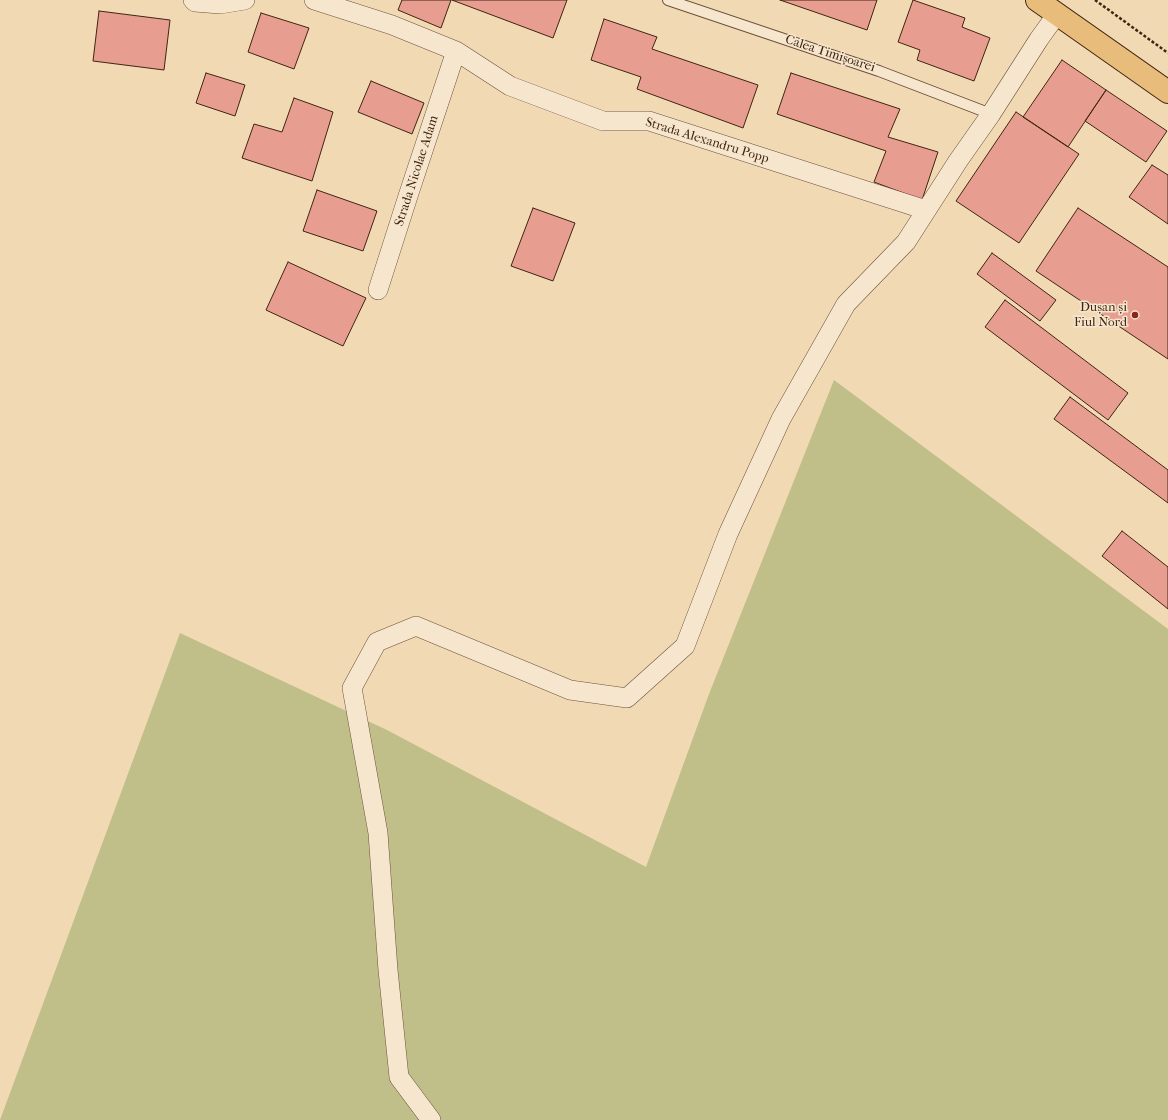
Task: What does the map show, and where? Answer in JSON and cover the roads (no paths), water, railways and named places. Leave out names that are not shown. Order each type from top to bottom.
[{"type":"main road","points":[[1037,0],[1168,92]]},
{"type":"street","points":[[192,0],[195,2],[220,4],[245,0]]},
{"type":"street","name":"Strada Alexandru Popp","points":[[314,0],[392,25],[456,51],[510,86],[603,121],[649,120],[926,210]]},
{"type":"street","points":[[431,1120],[399,1077],[388,970],[378,833],[352,688],[377,642],[416,626],[570,690],[627,698],[685,646],[728,534],[781,419],[846,304],[906,242],[958,161],[1057,14]]},
{"type":"street","name":"Strada Nicolae Adam","points":[[378,290],[456,51]]},
{"type":"lane","name":"Calea Timișoarei","points":[[668,0],[879,70],[991,114]]},
{"type":"place","name":"Dușan și Fiul Nord","points":[[1135,315]]}]
